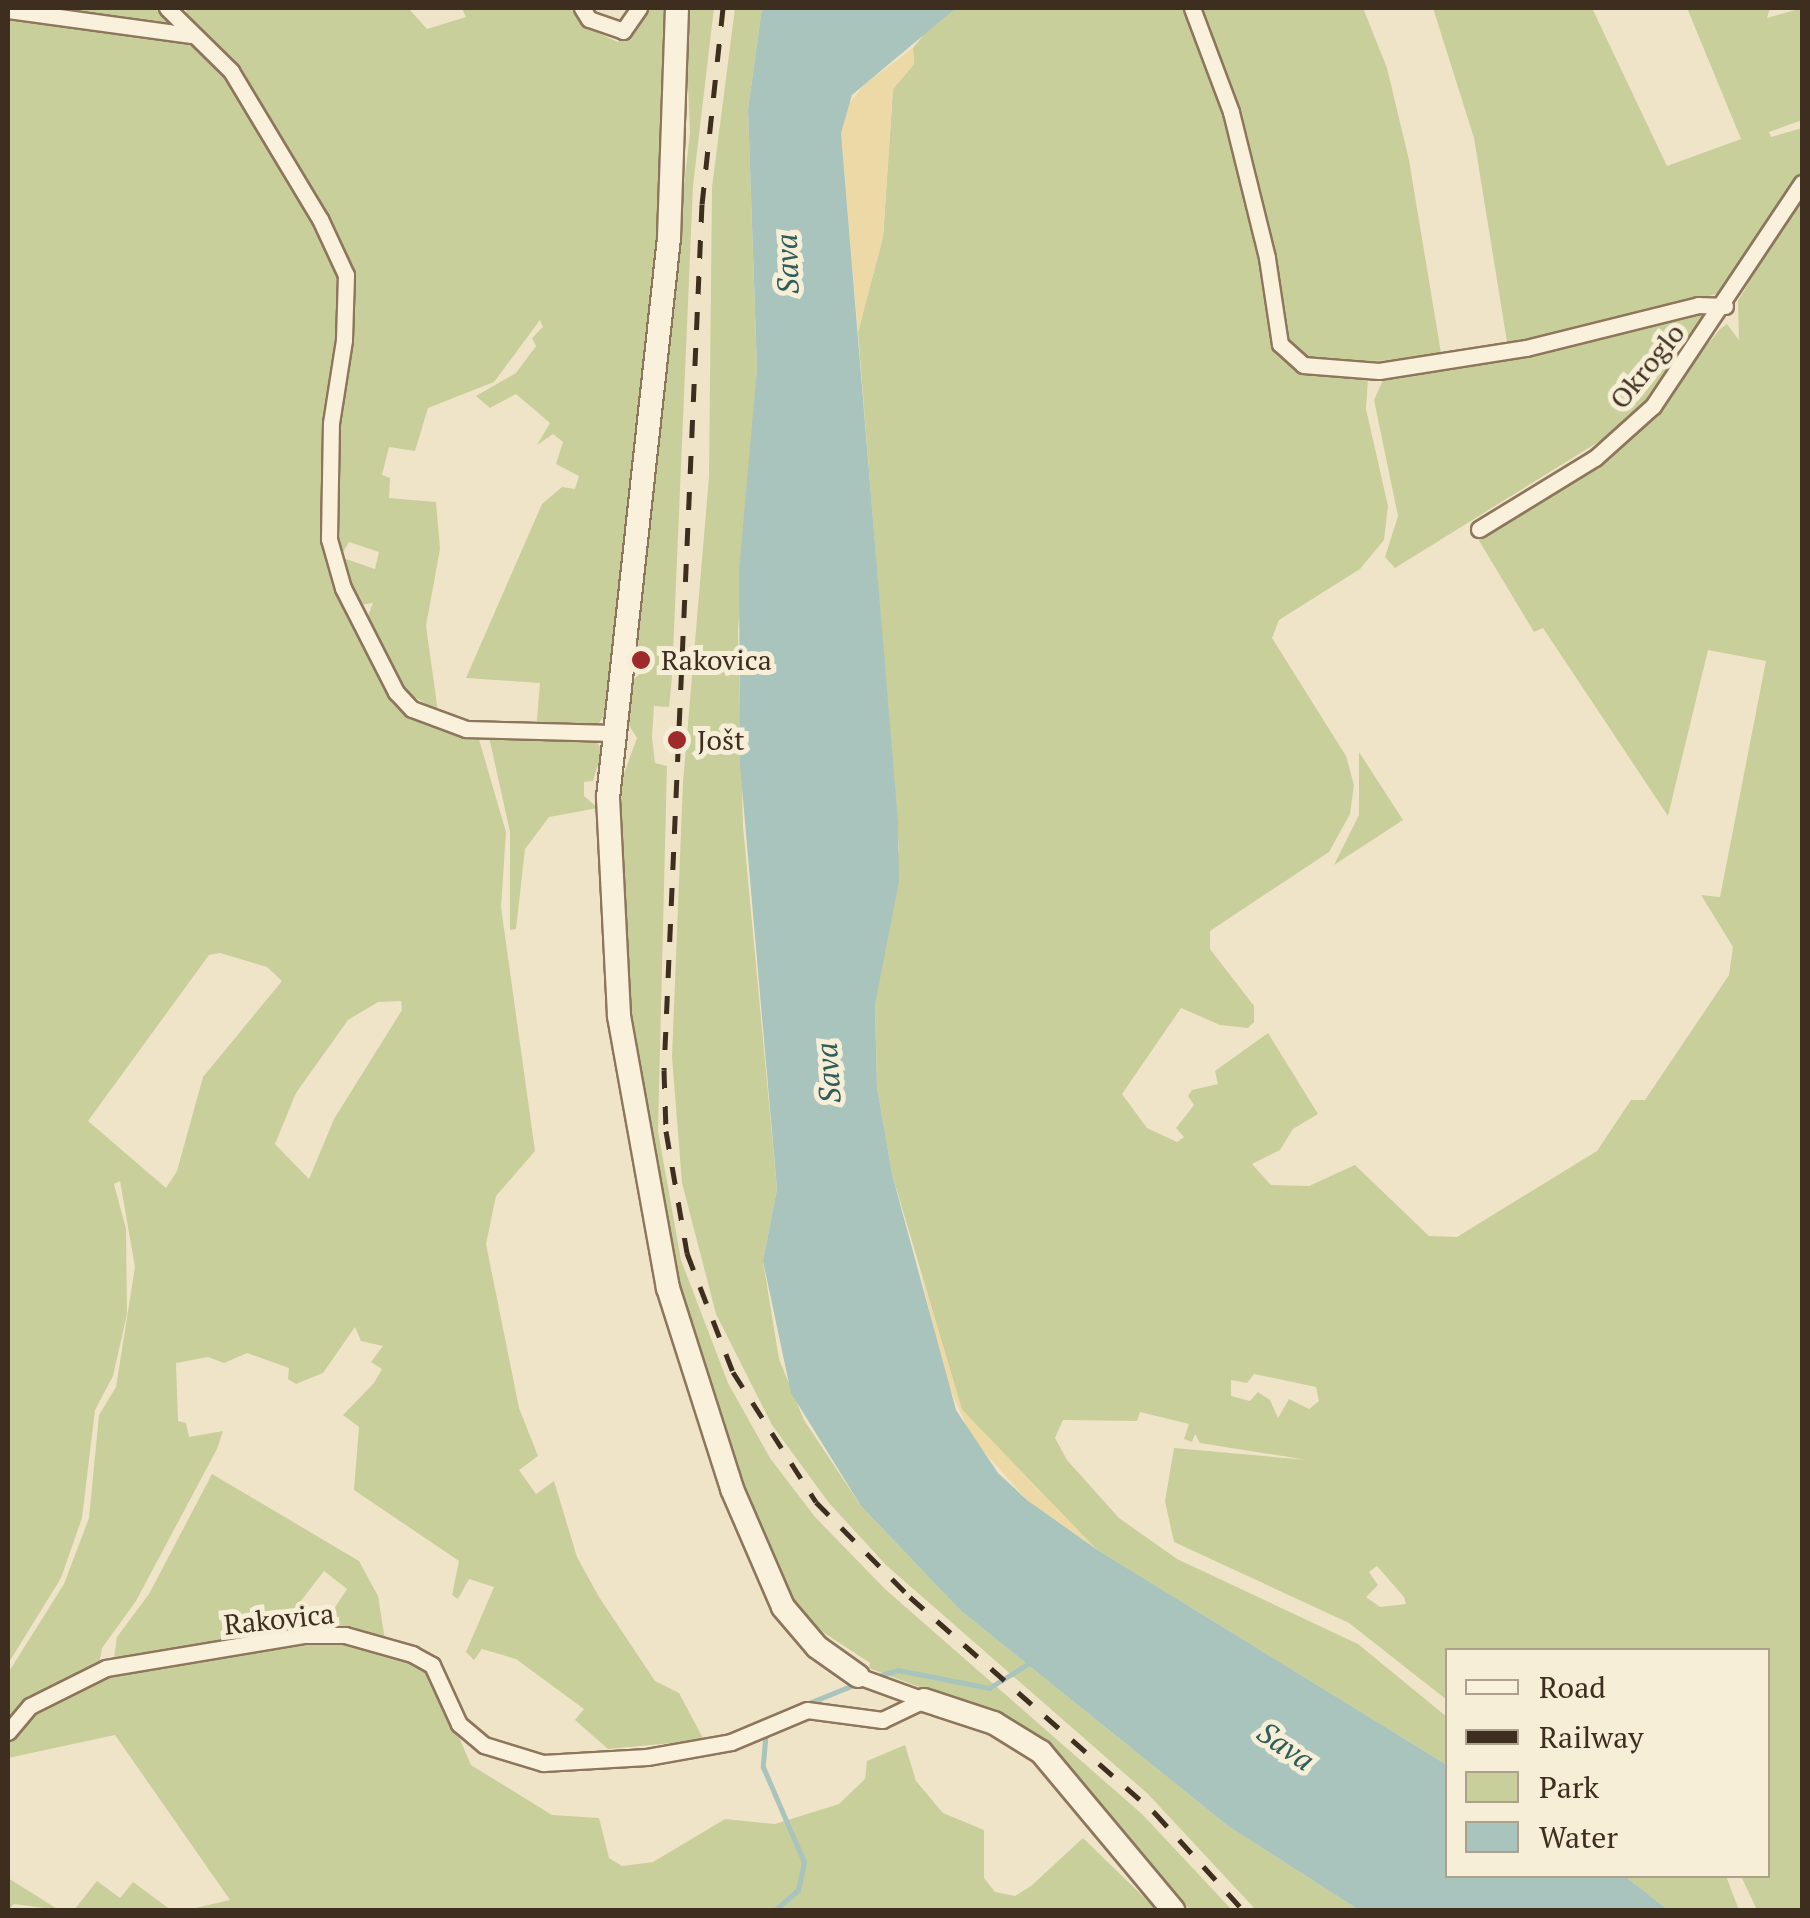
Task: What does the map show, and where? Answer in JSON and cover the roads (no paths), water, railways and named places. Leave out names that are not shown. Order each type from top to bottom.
[{"type":"street","points":[[167,8],[232,71],[346,275],[331,424],[329,540],[343,588],[396,692],[412,709],[466,729],[613,732]]},
{"type":"street","points":[[582,8],[589,19],[623,31],[639,8]]},
{"type":"street","points":[[677,8],[669,238],[608,798],[619,1016],[668,1288],[764,1573],[802,1631],[866,1680],[994,1723],[1041,1752],[1173,1910]]},
{"type":"street","points":[[1192,8],[1211,46],[1235,129],[1268,258],[1280,344],[1304,364],[1379,371],[1526,348],[1698,304],[1725,306]]},
{"type":"street","points":[[8,10],[191,35]]},
{"type":"street","name":"Okroglo","points":[[1479,529],[1553,486],[1634,424],[1675,379],[1802,184]]},
{"type":"street","name":"Rakovica","points":[[8,1732],[30,1706],[106,1668],[303,1636],[345,1635],[394,1646],[432,1665],[460,1724],[484,1745],[528,1760],[647,1757],[766,1729],[807,1710],[882,1720],[924,1700]]},
{"type":"water","name":"Sava","points":[[762,8],[956,8],[852,95],[841,133],[898,822],[899,881],[875,1005],[877,1087],[892,1174],[956,1410],[998,1473],[1027,1500],[1096,1549],[1445,1764],[1445,1878],[1628,1878],[1668,1910],[1359,1910],[1228,1826],[960,1610],[861,1506],[791,1393],[763,1261],[777,1189],[740,765],[739,571],[757,368],[748,109]]},
{"type":"waterway","points":[[876,1677],[898,1670],[989,1688],[1029,1663]]},
{"type":"waterway","points":[[769,1719],[856,1684]]},
{"type":"waterway","points":[[766,1729],[763,1767],[804,1862],[798,1890],[775,1910]]},
{"type":"railway","points":[[723,8],[702,204],[664,1070],[666,1131],[687,1253],[733,1372],[816,1502],[910,1597],[1155,1813],[1243,1910]]},
{"type":"place","name":"Rakovica","points":[[641,660]]},
{"type":"place","name":"Jošt","points":[[677,740]]}]
